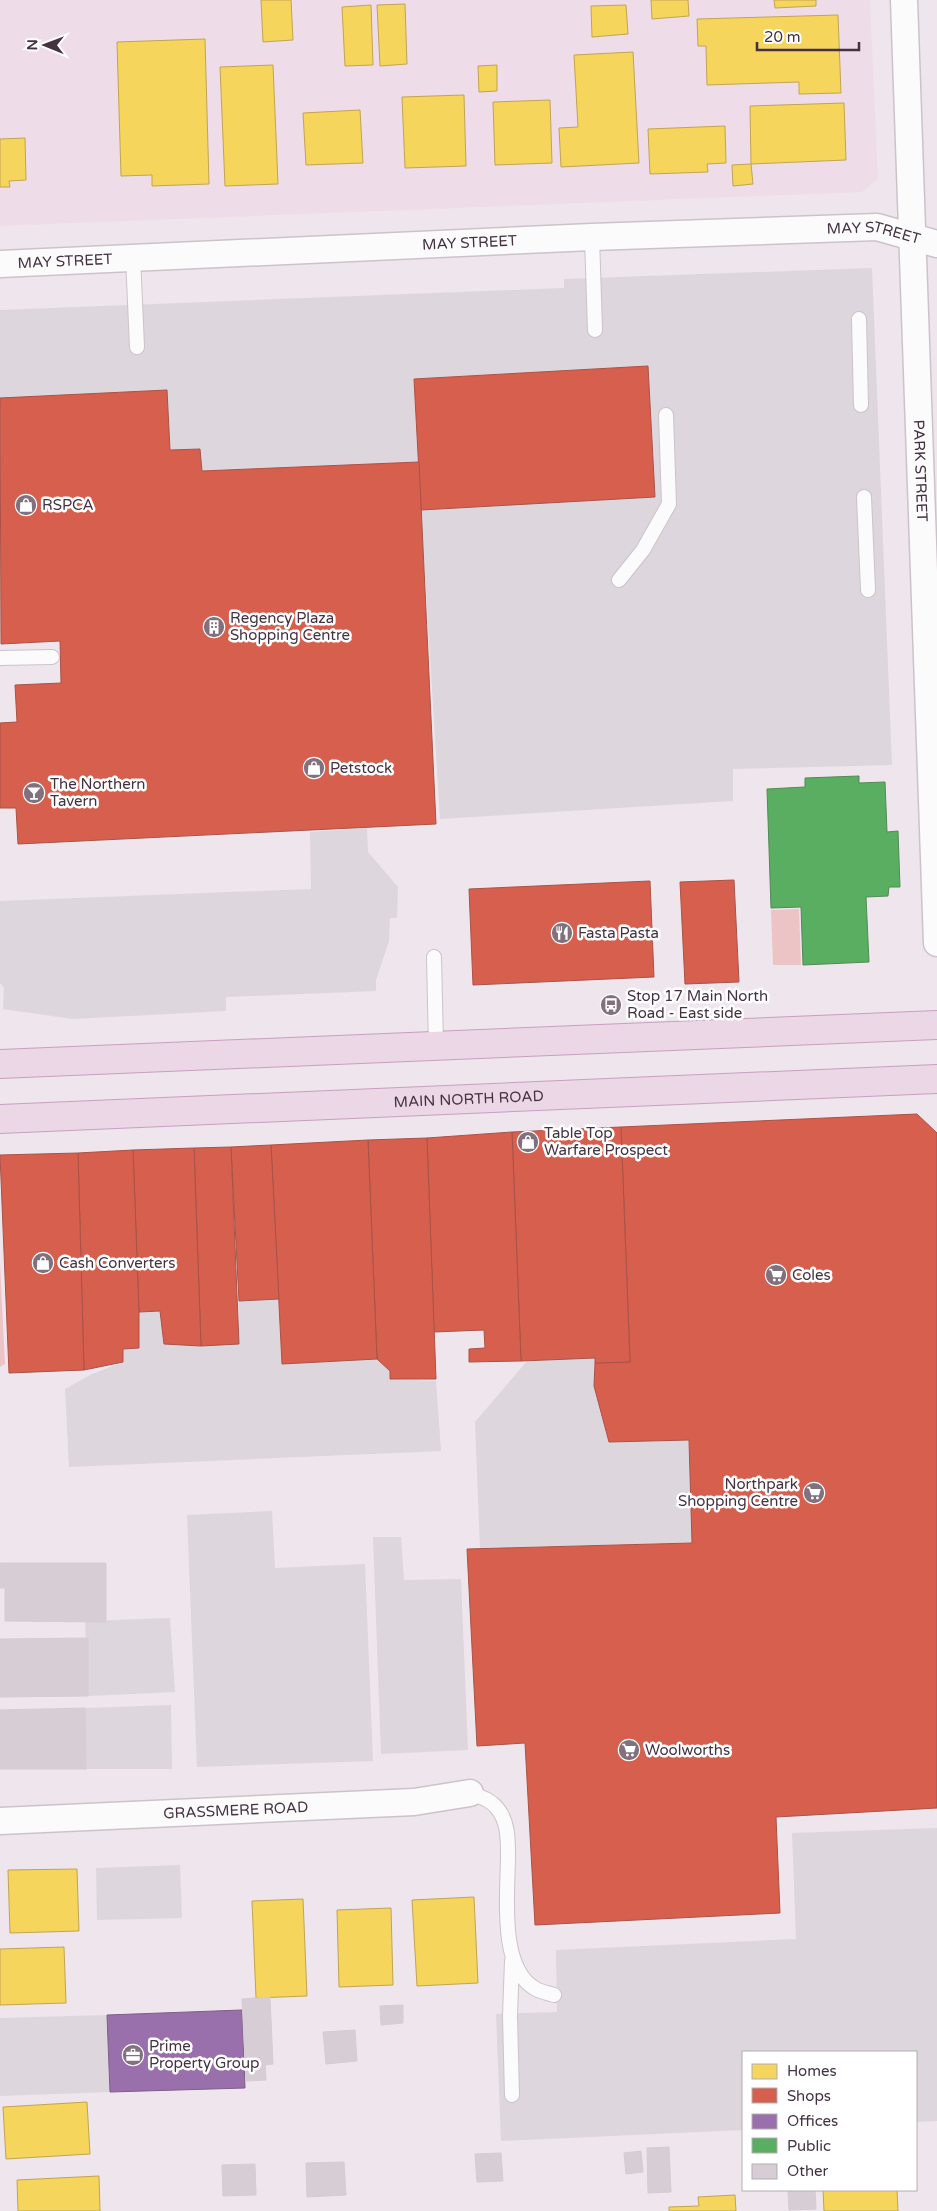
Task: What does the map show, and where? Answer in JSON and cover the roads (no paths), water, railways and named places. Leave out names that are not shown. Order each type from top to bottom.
[{"type":"highway","points":[[0,1064],[937,1025]]},
{"type":"highway","name":"MAIN NORTH ROAD","points":[[0,1119],[937,1079]]},
{"type":"street","name":"PARK STREET","points":[[904,0],[925,241],[937,942]]},
{"type":"street","name":"MAY STREET","points":[[0,264],[592,237],[877,227],[925,241]]},
{"type":"street","name":"GRASSMERE ROAD","points":[[0,1821],[414,1802],[470,1793]]},
{"type":"lane","points":[[592,237],[595,330]]},
{"type":"lane","points":[[134,257],[137,347]]},
{"type":"lane","points":[[859,319],[861,405]]},
{"type":"lane","points":[[619,580],[643,550],[669,504],[666,415]]},
{"type":"lane","points":[[864,497],[868,590]]},
{"type":"lane","points":[[0,658],[52,657]]},
{"type":"lane","points":[[434,957],[436,1046]]},
{"type":"lane","points":[[470,1793],[489,1800],[498,1809],[504,1821],[508,1839],[508,1932],[512,1958],[510,2016],[512,2095]]},
{"type":"lane","points":[[512,1958],[521,1976],[535,1988],[554,1995]]},
{"type":"place","name":"RSPCA","points":[[26,505]]},
{"type":"place","name":"Regency Plaza Shopping Centre","points":[[214,627]]},
{"type":"place","name":"Petstock","points":[[314,768]]},
{"type":"place","name":"The Northern Tavern","points":[[34,793]]},
{"type":"place","name":"Fasta Pasta","points":[[562,933]]},
{"type":"place","name":"Stop 17 Main North Road - East side","points":[[611,1005]]},
{"type":"place","name":"Table Top Warfare Prospect","points":[[528,1142]]},
{"type":"place","name":"Cash Converters","points":[[43,1263]]},
{"type":"place","name":"Coles","points":[[776,1275]]},
{"type":"place","name":"Northpark Shopping Centre","points":[[814,1493]]},
{"type":"place","name":"Woolworths","points":[[629,1750]]},
{"type":"place","name":"Prime Property Group","points":[[133,2055]]}]
